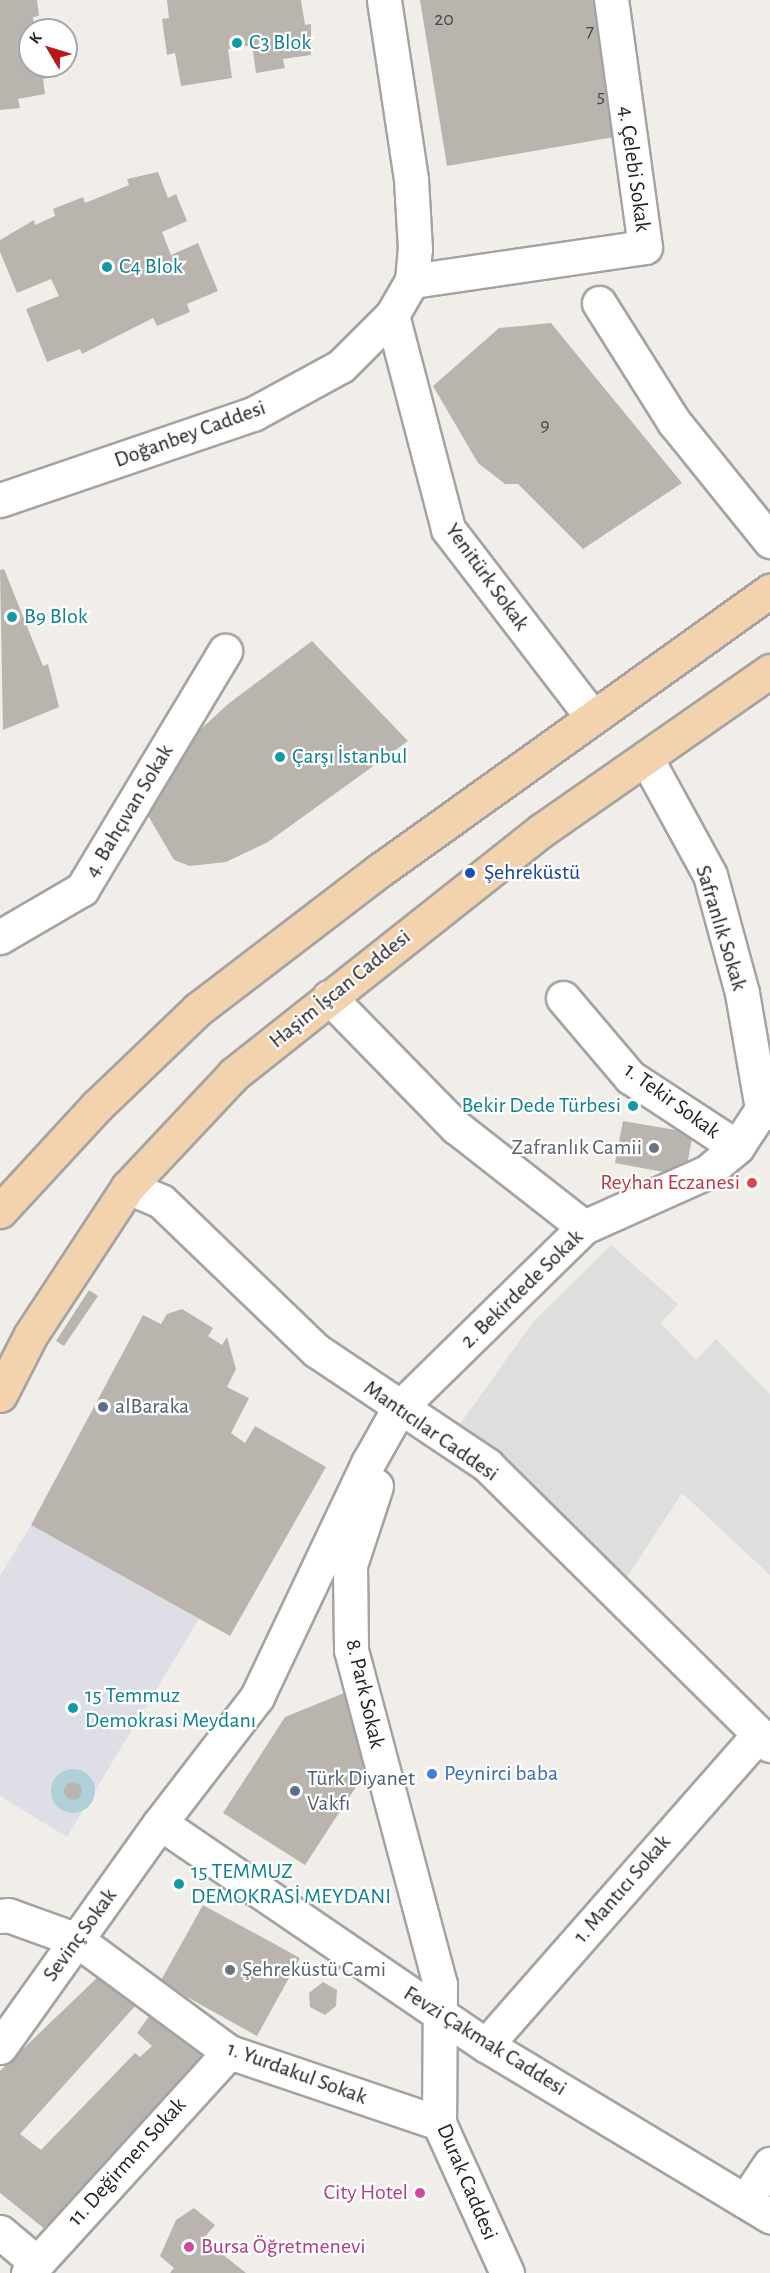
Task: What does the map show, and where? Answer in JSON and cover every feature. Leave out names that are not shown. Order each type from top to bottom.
[{"type":"main road","points":[[0,1211],[97,1106],[198,1009],[380,870],[770,591]]},
{"type":"main road","name":"Haşim İşcan Caddesi","points":[[0,1395],[30,1336],[128,1187],[234,1074],[542,830],[770,671]]},
{"type":"main road","points":[[0,1367],[30,1336]]},
{"type":"street","points":[[384,0],[411,179],[412,281]]},
{"type":"street","name":"4. Çelebi Sokak","points":[[412,281],[645,247],[611,0]]},
{"type":"street","name":"Doğanbey Caddesi","points":[[0,500],[253,414],[341,366],[392,315],[412,281]]},
{"type":"street","points":[[599,303],[674,422],[770,541]]},
{"type":"street","name":"Yenitürk Sokak","points":[[392,315],[448,529],[592,717]]},
{"type":"street","name":"4. Bahçıvan Sokak","points":[[0,937],[82,889],[225,651]]},
{"type":"street","name":"Safranlık Sokak","points":[[646,758],[710,875],[742,993],[766,1111]]},
{"type":"street","points":[[329,997],[456,1127],[584,1227]]},
{"type":"street","name":"1. Tekir Sokak","points":[[562,998],[630,1077],[737,1147]]},
{"type":"street","name":"2. Bekirdede Sokak","points":[[399,1408],[584,1227],[707,1172],[737,1147],[766,1111]]},
{"type":"street","name":"Mantıcılar Caddesi","points":[[128,1187],[161,1201],[317,1351],[487,1465],[764,1740]]},
{"type":"street","points":[[160,1823],[257,1697],[368,1463],[399,1408]]},
{"type":"street","name":"8. Park Sokak","points":[[399,1408],[350,1565],[351,1650],[440,1984],[442,2016]]},
{"type":"street","name":"1. Mantıcı Sokak","points":[[486,2045],[764,1740]]},
{"type":"street","name":"Fevzi Çakmak Caddesi","points":[[160,1823],[486,2045],[758,2209]]},
{"type":"street","name":"Sevinç Sokak","points":[[0,2047],[160,1823]]},
{"type":"street","name":"1. Yurdakul Sokak","points":[[0,1916],[8,1915],[77,1940],[229,2052],[439,2123]]},
{"type":"street","name":"Durak Caddesi","points":[[442,2016],[439,2123],[507,2273]]},
{"type":"street","name":"11. Değirmen Sokak","points":[[32,2268],[229,2052]]},
{"type":"street","points":[[758,2209],[770,2164]]},
{"type":"street","points":[[0,2232],[32,2268]]},
{"type":"shaded area","points":[[611,1245],[678,1304],[661,1323],[696,1360],[716,1339],[770,1394],[770,1575],[682,1493],[627,1577],[458,1427],[533,1322]]},
{"type":"shaded area","name":"15 Temmuz Demokrasi Meydanı","points":[[31,1525],[199,1619],[67,1837],[0,1796],[0,1576]]},
{"type":"water","points":[[73,1769],[88,1776],[95,1791],[88,1806],[73,1813],[58,1806],[51,1791],[58,1776]]},
{"type":"building","points":[[0,0],[37,0],[39,16],[18,18],[18,78],[48,78],[43,79],[45,94],[18,99],[20,108],[0,110]]},
{"type":"building","name":"C3 Blok","points":[[167,0],[301,0],[305,25],[311,24],[311,55],[283,59],[285,68],[256,73],[252,45],[228,49],[232,78],[181,86],[175,53],[167,55],[162,19],[169,18]]},
{"type":"building","points":[[420,0],[598,0],[620,136],[447,166]]},
{"type":"building","name":"C4 Blok","points":[[158,172],[168,198],[176,194],[187,221],[162,232],[171,255],[198,243],[218,291],[187,304],[190,312],[157,326],[153,318],[82,354],[80,349],[47,362],[26,309],[59,296],[51,279],[17,293],[0,252],[0,240],[34,220],[35,225],[55,216],[53,209],[83,197],[85,203],[129,185],[127,179]]},
{"type":"building","points":[[551,323],[682,483],[583,549],[518,484],[505,484],[478,463],[433,386],[499,328]]},
{"type":"building","name":"B9 Blok","points":[[4,569],[43,666],[48,664],[59,707],[3,730],[0,570]]},
{"type":"building","name":"Çarşı İstanbul","points":[[312,641],[408,741],[268,842],[226,862],[190,866],[174,860],[146,812],[187,742],[228,704]]},
{"type":"building","name":"Zafranlık Camii","points":[[623,1121],[693,1133],[685,1176],[615,1163]]},
{"type":"building","points":[[89,1290],[98,1296],[64,1346],[56,1341]]},
{"type":"building","points":[[182,1309],[213,1328],[208,1336],[222,1345],[227,1337],[236,1369],[227,1387],[249,1398],[231,1433],[245,1443],[255,1426],[326,1467],[230,1636],[31,1525],[143,1315],[161,1324],[167,1314]]},
{"type":"building","name":"Türk Diyanet Vakfı","points":[[344,1693],[367,1770],[305,1865],[223,1813],[285,1717]]},
{"type":"building","points":[[73,1782],[79,1785],[82,1791],[79,1797],[73,1800],[67,1797],[64,1791],[67,1785]]},
{"type":"building","name":"Şehreküstü Cami","points":[[203,1905],[300,1958],[257,2036],[160,1982]]},
{"type":"building","points":[[103,1972],[137,2004],[20,2134],[41,2150],[135,2053],[140,2057],[152,2046],[137,2033],[155,2008],[216,2057],[51,2234],[0,2193],[0,2071]]},
{"type":"building","points":[[323,1982],[337,1990],[336,2006],[325,2015],[310,2007],[309,1993]]},
{"type":"building","name":"Bursa Öğretmenevi","points":[[194,2208],[215,2225],[203,2239],[246,2273],[170,2273],[174,2268],[160,2256],[176,2220]]},
{"type":"place","name":"C3 Blok","points":[[237,43]]},
{"type":"place","name":"C4 Blok","points":[[107,267]]},
{"type":"place","name":"B9 Blok","points":[[12,617]]},
{"type":"place","name":"Çarşı İstanbul","points":[[280,757]]},
{"type":"place","name":"Şehreküstü","points":[[470,873]]},
{"type":"place","name":"Bekir Dede Türbesi","points":[[633,1106]]},
{"type":"place","name":"Zafranlık Camii","points":[[654,1148]]},
{"type":"place","name":"Reyhan Eczanesi","points":[[752,1183]]},
{"type":"place","name":"alBaraka","points":[[103,1407]]},
{"type":"place","name":"15 Temmuz Demokrasi Meydanı","points":[[73,1708]]},
{"type":"place","name":"Peynirci baba","points":[[432,1774]]},
{"type":"place","name":"Türk Diyanet Vakfı","points":[[295,1791]]},
{"type":"place","name":"15 TEMMUZ DEMOKRASİ MEYDANI","points":[[179,1884]]},
{"type":"place","name":"Şehreküstü Cami","points":[[230,1970]]},
{"type":"place","name":"City Hotel","points":[[420,2193]]},
{"type":"place","name":"Bursa Öğretmenevi","points":[[189,2247]]}]
